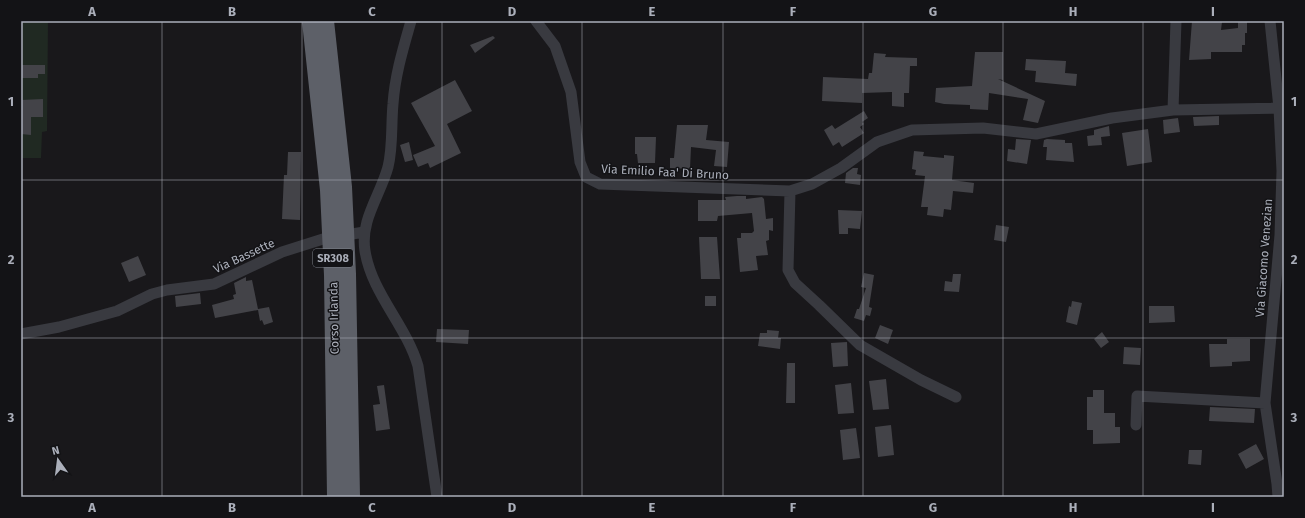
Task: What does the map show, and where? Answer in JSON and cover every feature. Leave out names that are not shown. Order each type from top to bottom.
[{"type":"highway","name":"Corso Irlanda","points":[[311,21],[329,190],[333,275],[336,497]]},
{"type":"highway","name":"Corso Irlanda","points":[[325,21],[343,187],[348,274],[351,497]]},
{"type":"street","points":[[411,21],[396,79],[388,167],[370,210],[364,232],[365,251],[370,270],[384,300],[413,349],[418,366],[437,497]]},
{"type":"street","name":"Via Emilio Faa' Di Bruno","points":[[536,21],[555,46],[571,92],[580,162],[586,177],[600,184],[790,191],[812,184],[841,168],[877,142],[912,130],[983,128],[1036,134],[1112,118],[1173,110],[1279,108]]},
{"type":"street","points":[[1173,110],[1176,21]]},
{"type":"street","name":"Via Giacomo Venezian","points":[[1270,21],[1279,108],[1282,171],[1280,235],[1265,403],[1278,497]]},
{"type":"street","points":[[790,191],[788,270],[795,284],[860,345],[921,380],[956,397]]},
{"type":"street","name":"Via Bassette","points":[[21,334],[59,327],[117,311],[152,294],[168,290],[214,284],[282,252],[322,240],[364,232]]},
{"type":"street","points":[[819,305],[819,318]]},
{"type":"street","points":[[1136,425],[1137,396],[1265,403]]},
{"type":"shaded area","points":[[21,21],[48,21],[47,131],[42,132],[41,158],[21,158]]},
{"type":"building","points":[[1192,21],[1222,22],[1221,30],[1238,28],[1238,22],[1247,22],[1245,45],[1242,45],[1242,52],[1211,52],[1211,59],[1189,60]]},
{"type":"building","points":[[493,36],[495,38],[475,53],[470,45]]},
{"type":"building","points":[[975,52],[1003,52],[1003,80],[998,79],[1045,101],[1038,123],[1023,120],[1028,99],[989,93],[988,110],[970,109],[970,105],[944,104],[935,102],[936,88],[972,86]]},
{"type":"building","points":[[874,53],[886,54],[885,57],[917,58],[917,66],[910,66],[909,93],[904,93],[904,107],[892,106],[892,92],[862,93],[862,103],[822,101],[823,77],[868,79],[869,73],[872,73]]},
{"type":"building","points":[[1026,59],[1066,61],[1065,73],[1077,74],[1076,86],[1035,82],[1036,71],[1025,70]]},
{"type":"building","points":[[21,65],[45,65],[45,74],[38,74],[38,78],[21,78]]},
{"type":"building","points":[[455,80],[472,111],[447,124],[461,153],[430,168],[428,163],[418,167],[413,155],[435,146],[411,103]]},
{"type":"building","points":[[43,99],[43,117],[31,117],[31,135],[21,134],[21,100]]},
{"type":"building","points":[[864,111],[868,118],[862,122],[864,124],[860,127],[864,133],[842,147],[839,142],[833,146],[824,130],[832,125],[835,129]]},
{"type":"building","points":[[1219,116],[1219,125],[1194,126],[1193,117]]},
{"type":"building","points":[[1178,118],[1180,132],[1164,134],[1163,120]]},
{"type":"building","points":[[677,125],[708,125],[706,140],[729,142],[727,167],[714,166],[716,150],[691,147],[690,169],[670,168],[670,158],[674,158]]},
{"type":"building","points":[[1109,126],[1110,136],[1101,137],[1102,145],[1088,146],[1087,136],[1094,135],[1094,130]]},
{"type":"building","points":[[1148,129],[1152,162],[1127,166],[1122,133]]},
{"type":"building","points":[[635,137],[656,137],[655,163],[638,163],[637,154],[635,154]]},
{"type":"building","points":[[1016,139],[1031,140],[1027,164],[1007,161],[1008,149],[1015,150]]},
{"type":"building","points":[[1044,140],[1065,140],[1065,143],[1072,143],[1074,162],[1046,160],[1047,147],[1043,147]]},
{"type":"building","points":[[409,142],[413,160],[405,162],[400,145]]},
{"type":"building","points":[[914,151],[924,152],[923,156],[944,158],[944,155],[954,156],[952,180],[974,183],[973,193],[953,191],[951,210],[944,209],[943,217],[927,215],[928,207],[921,207],[925,176],[915,175],[916,170],[912,169]]},
{"type":"building","points":[[288,152],[301,152],[300,220],[282,219],[284,175],[287,175]]},
{"type":"building","points":[[853,168],[858,168],[857,174],[861,175],[860,185],[845,183],[846,173]]},
{"type":"building","points":[[746,196],[746,199],[762,197],[764,199],[766,219],[773,218],[773,231],[769,230],[769,240],[766,241],[768,255],[756,256],[758,270],[740,272],[737,238],[741,238],[741,233],[752,233],[754,231],[752,213],[718,216],[717,221],[698,221],[698,200],[726,200],[725,197]]},
{"type":"building","points":[[838,210],[862,211],[860,229],[848,228],[848,234],[839,234]]},
{"type":"building","points":[[996,225],[1009,227],[1006,242],[994,240]]},
{"type":"building","points":[[699,237],[717,237],[720,279],[701,279]]},
{"type":"building","points":[[138,256],[146,275],[129,282],[121,263]]},
{"type":"building","points":[[864,273],[874,275],[869,307],[872,308],[870,316],[866,315],[864,321],[854,318],[857,309],[859,309],[866,288],[861,287]]},
{"type":"building","points":[[953,274],[961,274],[959,292],[944,291],[945,281],[952,282]]},
{"type":"building","points":[[246,277],[246,281],[252,280],[258,309],[269,307],[273,322],[264,325],[262,320],[260,321],[258,310],[215,318],[212,305],[234,299],[233,295],[236,294],[234,283]]},
{"type":"building","points":[[200,293],[201,304],[176,307],[175,296]]},
{"type":"building","points":[[705,296],[716,296],[716,306],[705,306]]},
{"type":"building","points":[[1072,301],[1082,303],[1077,325],[1066,322],[1069,306],[1071,307]]},
{"type":"building","points":[[1149,306],[1174,306],[1175,322],[1149,323]]},
{"type":"building","points":[[880,325],[893,330],[888,344],[875,338]]},
{"type":"building","points":[[437,329],[469,330],[468,344],[436,342]]},
{"type":"building","points":[[767,330],[779,331],[778,338],[781,338],[780,349],[758,346],[760,333],[767,333]]},
{"type":"building","points":[[1102,332],[1109,342],[1101,348],[1094,339]]},
{"type":"building","points":[[1227,339],[1250,339],[1250,361],[1232,362],[1232,366],[1210,367],[1209,344],[1227,344]]},
{"type":"building","points":[[847,342],[848,366],[833,367],[831,343]]},
{"type":"building","points":[[1124,347],[1141,348],[1140,365],[1123,364]]},
{"type":"building","points":[[787,363],[795,363],[795,403],[786,403]]},
{"type":"building","points":[[886,379],[889,409],[873,410],[869,381]]},
{"type":"building","points":[[851,383],[854,413],[838,414],[835,385]]},
{"type":"building","points":[[384,385],[390,429],[376,431],[373,405],[380,404],[377,386]]},
{"type":"building","points":[[1093,390],[1104,390],[1104,413],[1115,413],[1115,427],[1120,427],[1120,443],[1093,444],[1093,430],[1087,430],[1087,397],[1093,397]]},
{"type":"building","points":[[1210,407],[1255,409],[1254,423],[1209,421]]},
{"type":"building","points":[[891,425],[894,455],[878,457],[875,427]]},
{"type":"building","points":[[856,428],[860,458],[843,460],[840,430]]},
{"type":"building","points":[[1256,444],[1264,459],[1246,469],[1238,454]]},
{"type":"building","points":[[1189,450],[1202,450],[1201,465],[1188,464]]}]
